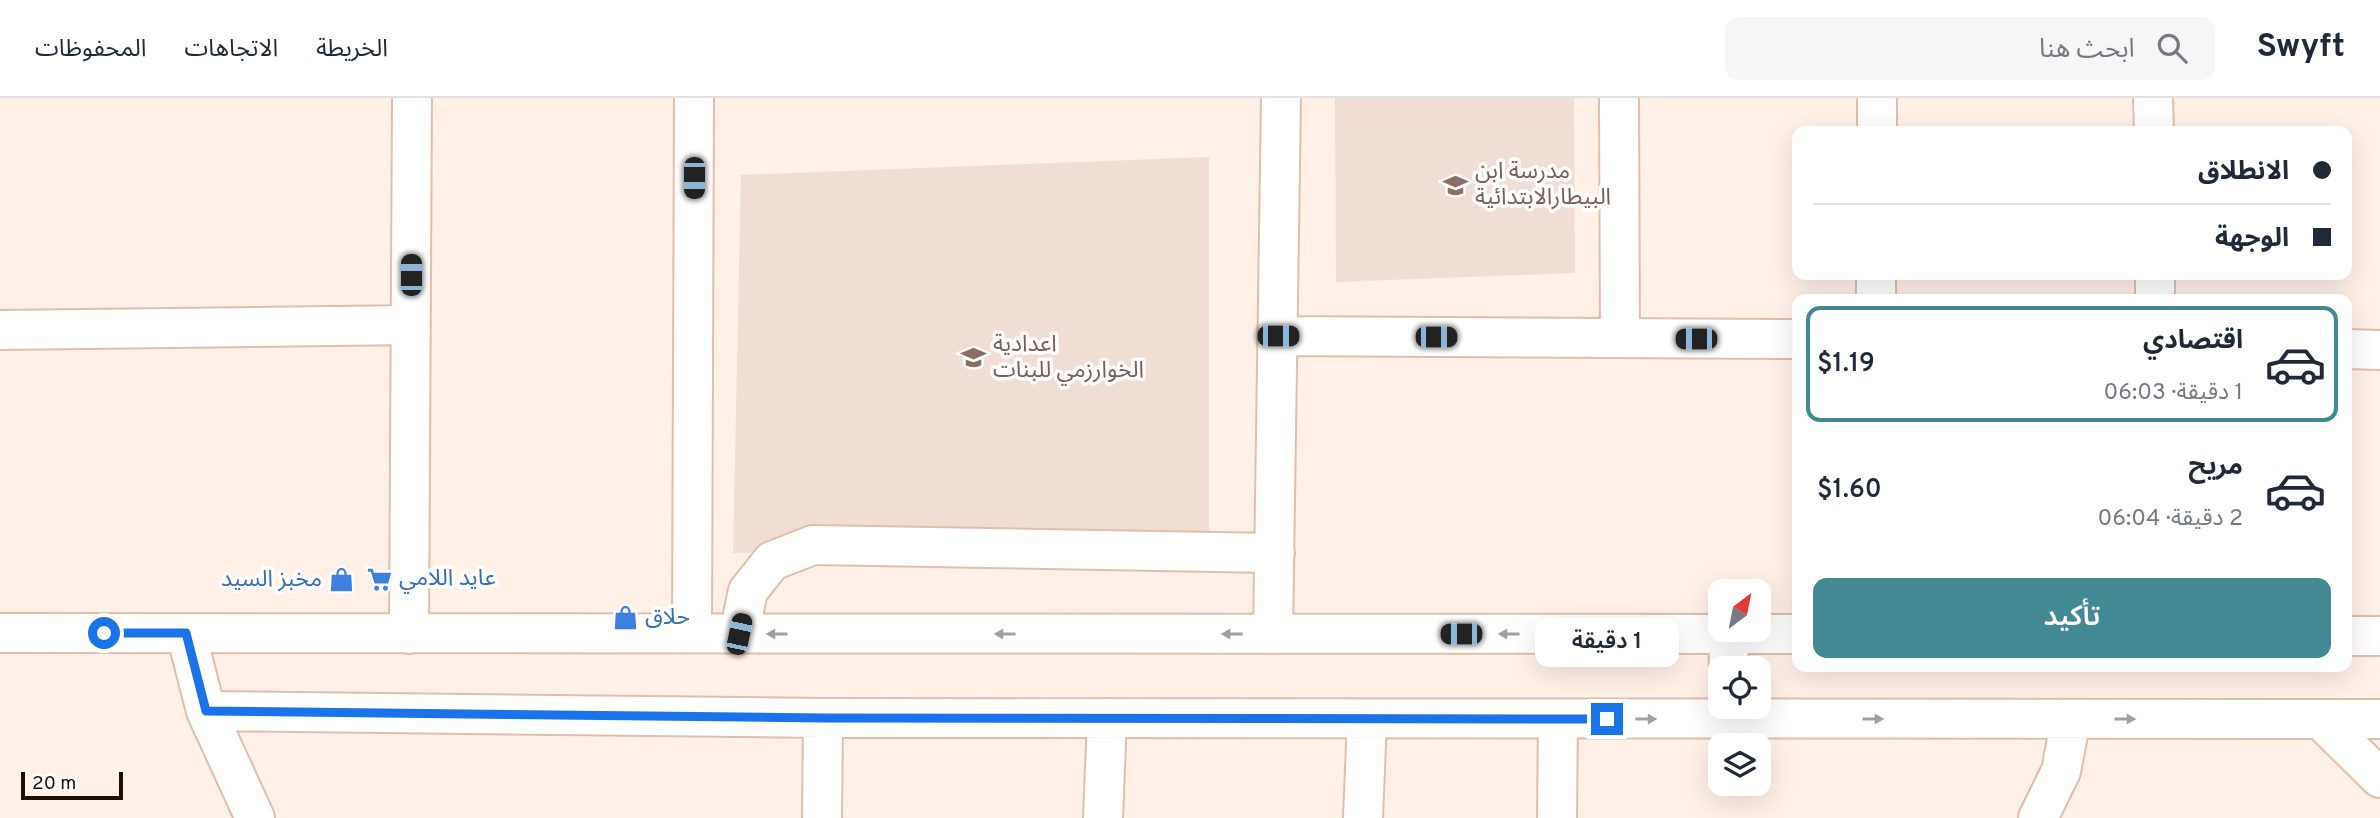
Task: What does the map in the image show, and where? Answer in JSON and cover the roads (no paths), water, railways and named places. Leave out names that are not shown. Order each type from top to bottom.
[{"type":"street","points":[[410,634],[412,98]]},
{"type":"street","points":[[692,632],[694,98]]},
{"type":"street","points":[[1273,634],[1281,98]]},
{"type":"street","points":[[1619,98],[1620,338]]},
{"type":"street","points":[[1877,98],[1877,126]]},
{"type":"street","points":[[2154,98],[2154,126]]},
{"type":"street","points":[[0,330],[411,326]]},
{"type":"street","points":[[1278,336],[1792,339]]},
{"type":"street","points":[[2352,349],[2380,350]]},
{"type":"street","points":[[739,634],[748,591],[772,561],[813,545],[1275,553]]},
{"type":"street","points":[[0,633],[1273,634],[1729,651],[1792,635]]},
{"type":"street","points":[[186,633],[206,711],[255,818]]},
{"type":"street","points":[[2352,636],[2380,636]]},
{"type":"street","points":[[206,711],[823,718],[1558,719],[1708,714]]},
{"type":"street","points":[[1771,714],[2071,719],[2380,719]]},
{"type":"street","points":[[822,818],[823,718]]},
{"type":"street","points":[[1103,818],[1107,718]]},
{"type":"street","points":[[1363,818],[1367,719]]},
{"type":"street","points":[[1557,818],[1558,719]]},
{"type":"street","points":[[2038,818],[2061,771],[2071,719]]},
{"type":"street","points":[[2320,719],[2380,778]]},
{"type":"place","name":"مدرسة ابن البيطارالابتدائية","points":[[1455,185]]},
{"type":"place","name":"اعدادية الخوارزمي للبنات","points":[[973,358]]},
{"type":"place","name":"عايد اللامي","points":[[379,579]]},
{"type":"place","name":"مخبز السيد","points":[[342,580]]},
{"type":"place","name":"حلاق","points":[[625,618]]}]
